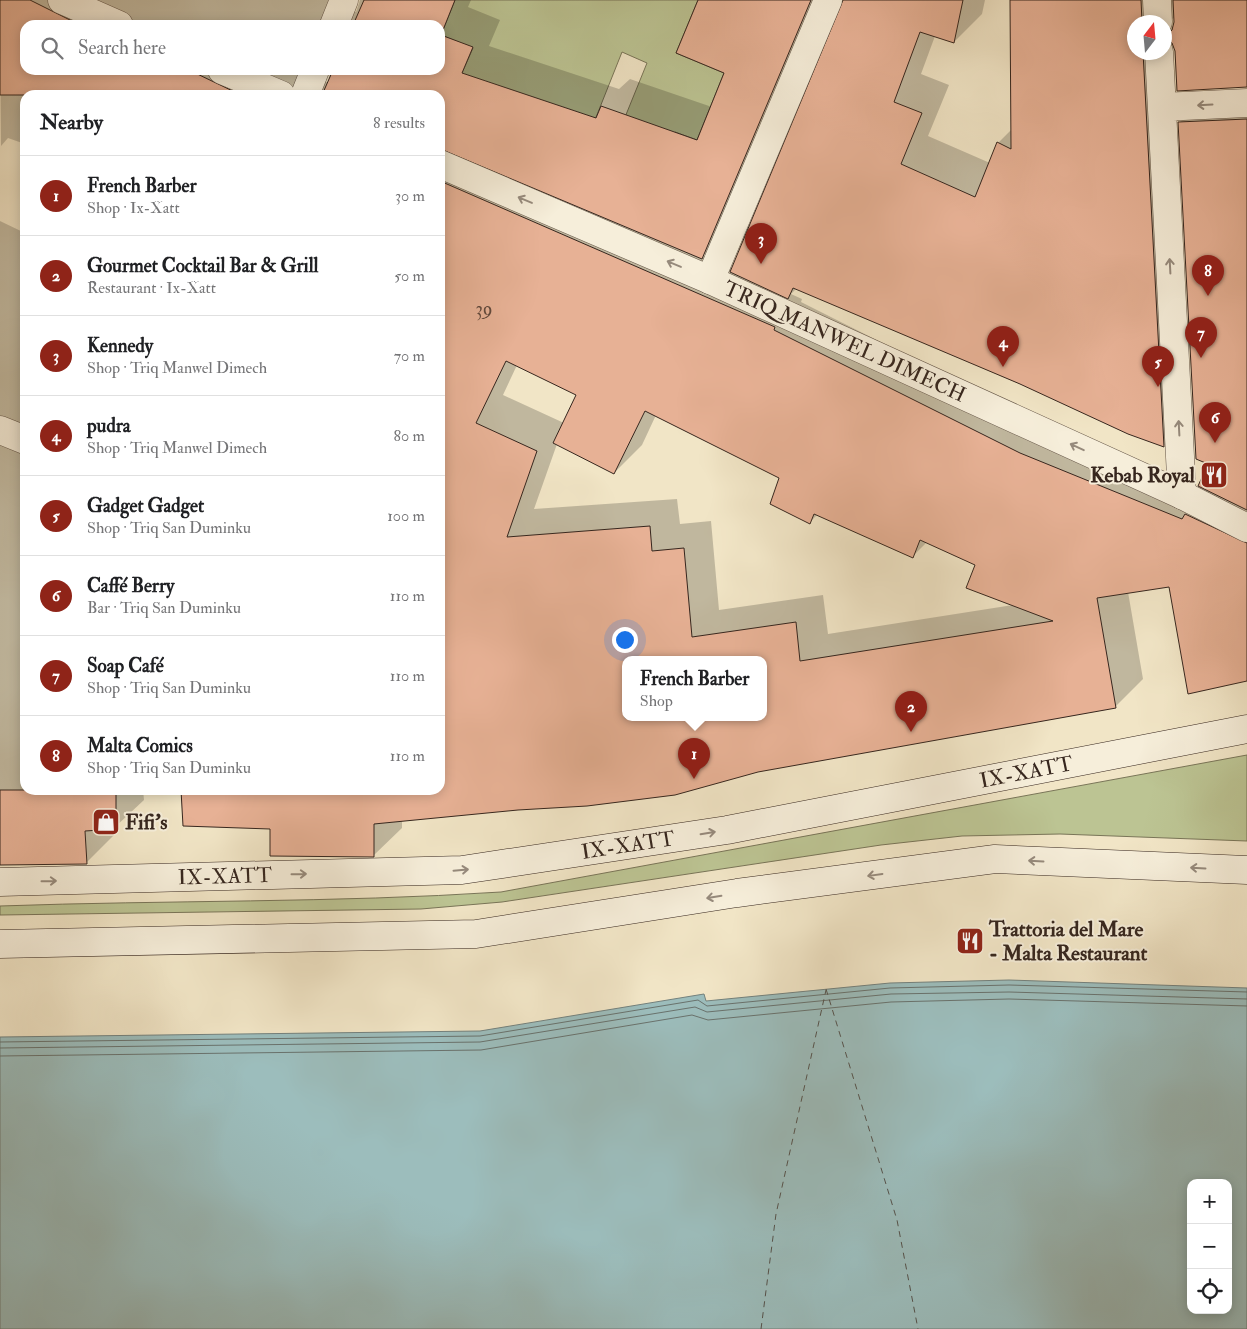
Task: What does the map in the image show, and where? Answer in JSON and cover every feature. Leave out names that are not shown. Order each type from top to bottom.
[{"type":"main road","points":[[62,0],[108,20]]},
{"type":"main road","points":[[336,20],[344,0]]},
{"type":"main road","points":[[710,280],[828,0]]},
{"type":"main road","points":[[1157,0],[1158,15]]},
{"type":"main road","points":[[1159,60],[1182,495]]},
{"type":"main road","points":[[234,75],[269,90]]},
{"type":"main road","points":[[307,90],[313,75]]},
{"type":"main road","points":[[1162,107],[1247,103]]},
{"type":"main road","name":"TRIQ MANWEL DIMECH","points":[[445,166],[710,280],[1182,495],[1247,528]]},
{"type":"main road","points":[[0,430],[20,438]]},
{"type":"main road","name":"IX-XATT","points":[[0,882],[462,870],[727,830],[1247,729]]},
{"type":"main road","points":[[0,944],[476,934],[737,893],[995,859],[1247,870]]},
{"type":"green space","points":[[455,0],[698,0],[676,53],[724,73],[697,140],[675,132],[665,158],[621,127],[647,63],[622,52],[573,175],[462,73],[473,48],[445,37],[445,25]]},
{"type":"green space","points":[[1247,755],[1247,841],[1060,834],[962,836],[881,845],[502,902],[421,909],[0,915],[0,906],[313,900],[501,892]]},
{"type":"water","points":[[1009,980],[1247,988],[1247,1329],[0,1329],[0,1037],[480,1031],[704,994],[706,1001],[890,983]]},
{"type":"building","points":[[0,0],[30,0],[70,20],[20,20],[20,75],[199,75],[231,90],[20,90],[20,95],[0,95]]},
{"type":"building","points":[[364,0],[455,0],[445,25],[445,20],[355,20]]},
{"type":"building","points":[[698,0],[811,0],[702,259],[445,151],[445,90],[324,90],[331,75],[445,75],[445,36],[473,47],[462,73],[596,118],[601,106],[697,140],[724,73],[676,53]]},
{"type":"building","points":[[843,0],[963,0],[954,43],[920,32],[894,102],[922,113],[901,164],[975,197],[997,142],[1011,149],[1010,0],[1141,0],[1142,15],[1127,15],[1127,60],[1143,60],[1164,447],[1128,434],[1020,384],[793,288],[788,299],[730,272]]},
{"type":"building","points":[[1173,0],[1247,0],[1247,87],[1177,91],[1175,51],[1172,43],[1174,22]]},
{"type":"building","points":[[1247,119],[1247,510],[1198,486],[1208,464],[1196,459],[1178,122]]},
{"type":"building","points":[[445,183],[775,327],[774,330],[1020,453],[1182,519],[1185,514],[1247,543],[1247,681],[1188,694],[1169,587],[1097,598],[1116,708],[758,772],[675,795],[587,806],[518,810],[374,824],[374,857],[270,856],[270,829],[183,826],[181,795],[445,795]],"holes":[[[506,361],[576,395],[553,443],[614,474],[645,411],[779,478],[770,504],[810,524],[814,514],[913,558],[920,540],[975,565],[966,588],[1053,621],[800,661],[796,622],[692,637],[684,548],[652,551],[650,526],[507,537],[537,451],[476,423]]]},
{"type":"building","points":[[0,790],[20,790],[20,795],[116,795],[116,829],[85,831],[87,864],[0,865]]},
{"type":"ferry route","points":[[826,989],[897,1220],[918,1329]]},
{"type":"ferry route","points":[[761,1329],[776,1214],[826,990]]},
{"type":"place","name":"Kennedy","points":[[761,264]]},
{"type":"place","name":"Malta Comics","points":[[1208,296]]},
{"type":"place","name":"Soap Café","points":[[1201,358]]},
{"type":"place","name":"pudra","points":[[1003,367]]},
{"type":"place","name":"Gadget Gadget","points":[[1158,387]]},
{"type":"place","name":"Caffé Berry","points":[[1215,443]]},
{"type":"place","name":"Kebab Royal","points":[[1214,475]]},
{"type":"place","name":"Gourmet Cocktail Bar & Grill","points":[[911,732]]},
{"type":"place","name":"French Barber","points":[[694,779]]},
{"type":"place","name":"Fifi's","points":[[106,822]]},
{"type":"place","name":"Trattoria del Mare - Malta Restaurant","points":[[970,941]]}]
